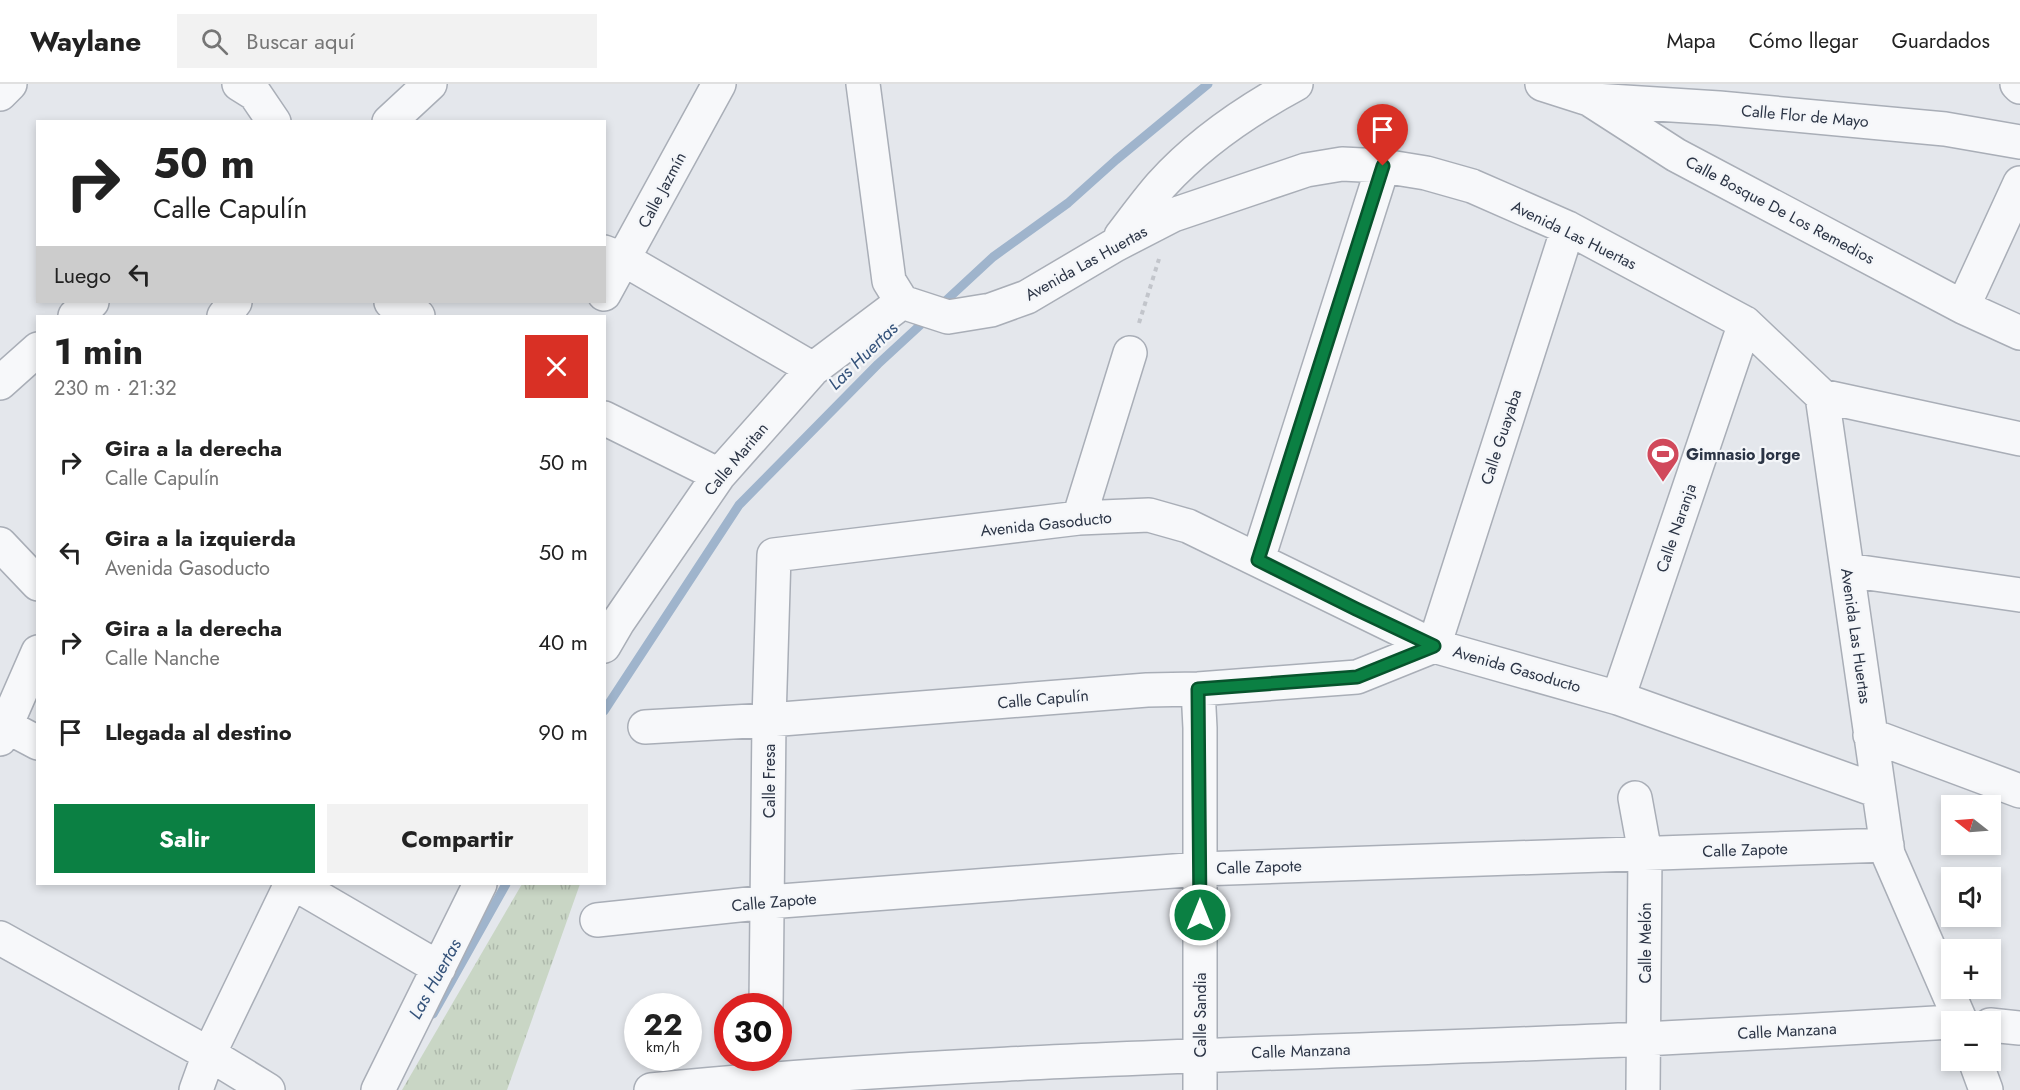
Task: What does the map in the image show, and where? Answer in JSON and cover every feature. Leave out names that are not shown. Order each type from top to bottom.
[{"type":"street","points":[[0,94],[10,84]]},
{"type":"street","points":[[239,84],[255,94],[273,120]]},
{"type":"street","points":[[391,120],[430,84]]},
{"type":"street","name":"Calle Jazmín","points":[[606,287],[615,256],[719,84]]},
{"type":"street","points":[[863,84],[889,282],[907,304]]},
{"type":"street","points":[[1115,245],[1161,185],[1211,137],[1265,100],[1296,84]]},
{"type":"street","name":"Calle Bosque De Los Remedios","points":[[1542,84],[1589,99],[1676,155],[1963,307],[2020,333]]},
{"type":"street","name":"Calle Flor de Mayo","points":[[1589,99],[1719,108],[1945,129],[2020,142]]},
{"type":"street","name":"Avenida Las Huertas","points":[[907,304],[948,317],[991,310],[1026,297],[1115,245],[1173,215],[1306,170],[1342,164],[1383,166],[1426,173],[1472,186],[1568,228],[1745,323],[1822,396],[1888,854],[1956,1011]]},
{"type":"street","points":[[1258,560],[1383,166]]},
{"type":"street","points":[[1963,307],[2020,183]]},
{"type":"street","name":"Calle Guayaba","points":[[1434,646],[1568,228]]},
{"type":"street","points":[[615,256],[813,369]]},
{"type":"street","points":[[76,315],[91,303]]},
{"type":"street","points":[[225,315],[234,303]]},
{"type":"street","points":[[393,303],[416,315]]},
{"type":"street","name":"Calle Maritan","points":[[609,628],[719,475],[813,369],[907,304]]},
{"type":"street","name":"Calle Naranja","points":[[1618,698],[1745,323]]},
{"type":"street","points":[[0,383],[36,352]]},
{"type":"street","points":[[1079,518],[1130,353]]},
{"type":"street","points":[[1822,396],[2020,439]]},
{"type":"street","points":[[606,419],[719,475]]},
{"type":"street","name":"Avenida Gasoducto","points":[[774,555],[1079,518],[1149,515],[1188,526],[1434,646],[1618,698],[1878,790]]},
{"type":"street","points":[[0,544],[36,582]]},
{"type":"street","name":"Calle Fresa","points":[[766,993],[769,720],[774,555]]},
{"type":"street","points":[[1846,570],[2020,595]]},
{"type":"street","name":"Calle Capulín","points":[[645,727],[1357,677],[1434,646]]},
{"type":"street","points":[[36,657],[3,732],[36,742]]},
{"type":"street","name":"Calle Sandia","points":[[1198,689],[1200,1090]]},
{"type":"street","points":[[1870,735],[2020,790]]},
{"type":"street","name":"Calle Melón","points":[[1635,798],[1645,853],[1643,1090]]},
{"type":"street","name":"Calle Zapote","points":[[597,920],[768,902],[1200,869],[1887,845]]},
{"type":"street","points":[[196,1090],[209,1054],[293,885]]},
{"type":"street","points":[[295,885],[439,968]]},
{"type":"street","points":[[378,1090],[480,885]]},
{"type":"street","points":[[0,938],[209,1054],[268,1090]]},
{"type":"street","name":"Calle Manzana","points":[[651,1090],[765,1075],[1200,1055],[1644,1039],[1941,1023]]},
{"type":"street","points":[[2001,1026],[2020,1028]]},
{"type":"street","points":[[1979,1071],[1986,1090]]},
{"type":"path","points":[[1130,353],[1173,215]]},
{"type":"green space","points":[[521,885],[580,885],[507,1090],[402,1090]]},
{"type":"waterway","name":"Las Huertas","points":[[939,307],[993,257],[1068,203],[1208,84]]},
{"type":"waterway","name":"Las Huertas","points":[[606,708],[739,505],[878,364],[929,317]]},
{"type":"waterway","name":"Las Huertas","points":[[433,1014],[505,885]]},
{"type":"place","name":"Gimnasio Jorge","points":[[1663,483]]},
{"type":"route","points":[[1200,915],[1198,689],[1357,677],[1434,646],[1258,560],[1383,166]]}]
